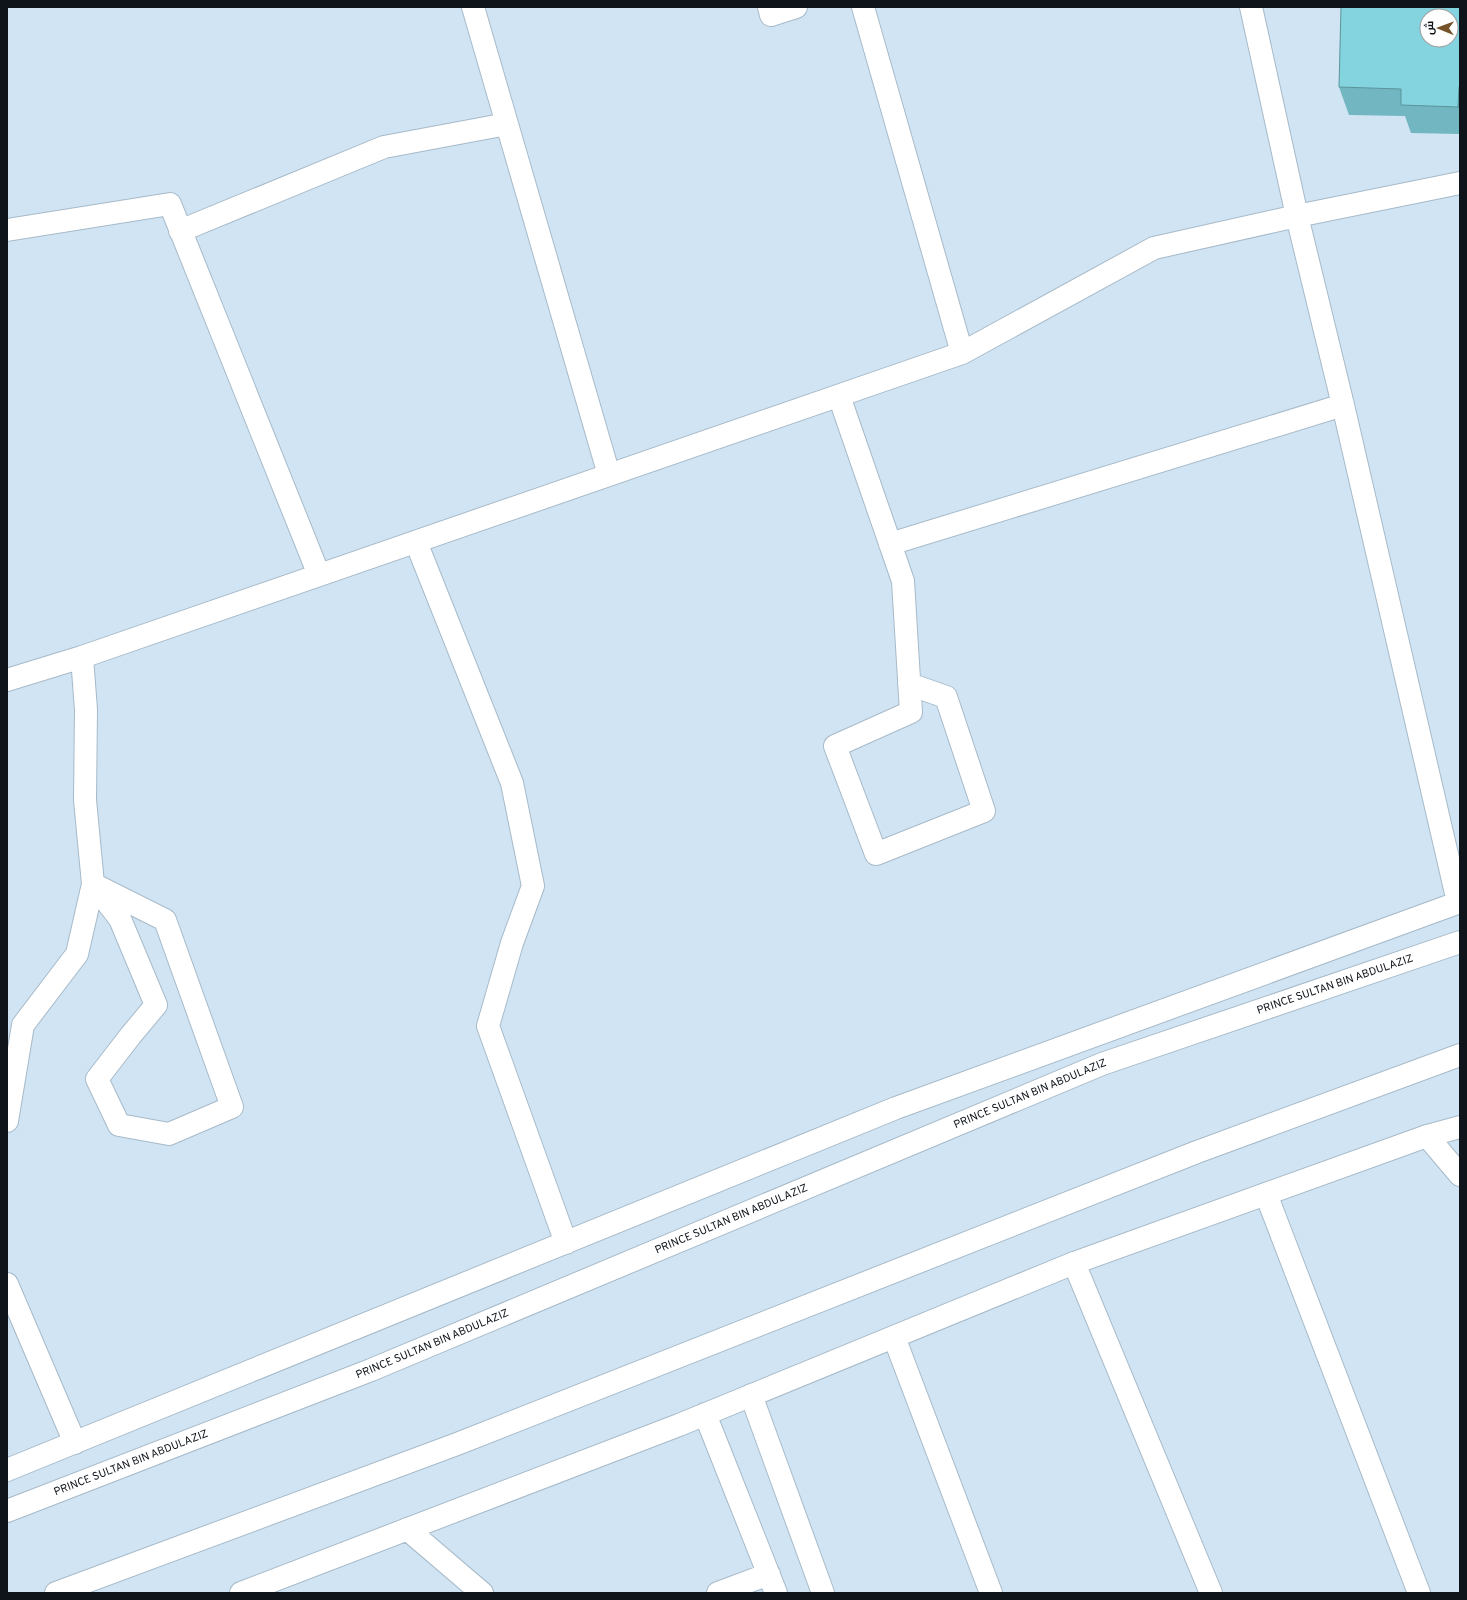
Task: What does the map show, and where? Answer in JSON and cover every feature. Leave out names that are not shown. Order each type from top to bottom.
[{"type":"street","points":[[473,7],[609,475]]},
{"type":"street","points":[[769,7],[771,16],[796,7]]},
{"type":"street","points":[[863,7],[962,353]]},
{"type":"street","points":[[7,1470],[896,1108],[1459,902],[1343,405],[1297,216],[1251,7]]},
{"type":"street","points":[[180,230],[384,147],[507,124]]},
{"type":"street","points":[[7,680],[82,657],[962,353],[1154,248],[1297,216],[1460,183]]},
{"type":"street","points":[[7,230],[170,204],[319,575]]},
{"type":"street","points":[[839,396],[903,581],[909,684],[911,712],[835,746],[876,854],[984,811],[946,697],[909,684]]},
{"type":"street","points":[[890,544],[1343,405]]},
{"type":"street","points":[[416,542],[512,783],[533,886],[512,943],[488,1026],[566,1243]]},
{"type":"street","points":[[7,1121],[23,1025],[77,954],[93,884],[85,800],[86,710],[82,657]]},
{"type":"street","points":[[93,884],[165,920],[232,1107],[169,1134],[119,1125],[97,1079],[156,1005],[120,919],[93,884]]},
{"type":"street","name":"PRINCE SULTAN BIN ABDULAZIZ","points":[[7,1511],[371,1370],[1102,1064],[1460,942]]},
{"type":"street","points":[[56,1593],[457,1444],[1197,1152],[1460,1055]]},
{"type":"street","points":[[241,1593],[705,1414],[1074,1263],[1427,1136],[1460,1127]]},
{"type":"street","points":[[1427,1136],[1460,1175]]},
{"type":"street","points":[[1266,1194],[1419,1593]]},
{"type":"street","points":[[1074,1263],[1212,1593]]},
{"type":"street","points":[[7,1284],[75,1443]]},
{"type":"street","points":[[894,1337],[991,1593]]},
{"type":"street","points":[[751,1395],[824,1593]]},
{"type":"street","points":[[705,1414],[773,1584],[718,1593]]},
{"type":"street","points":[[407,1528],[482,1593]]},
{"type":"building","points":[[1341,7],[1460,7],[1460,87],[1458,107],[1401,105],[1401,89],[1339,87]]}]
